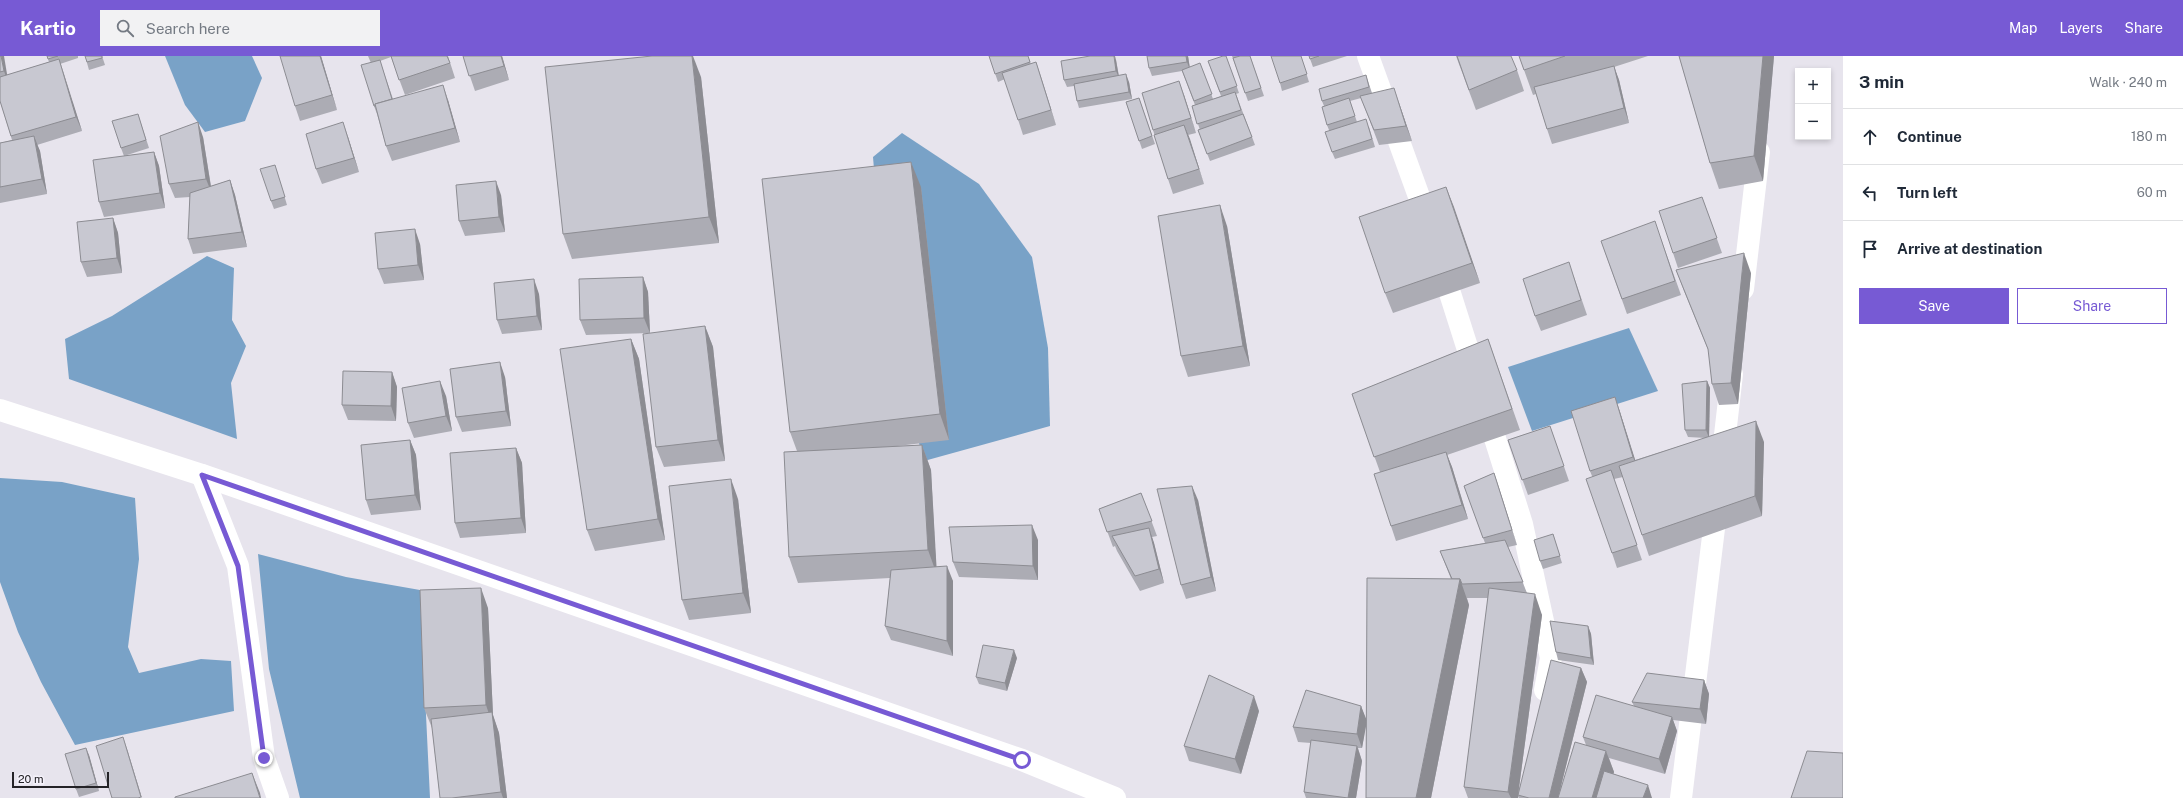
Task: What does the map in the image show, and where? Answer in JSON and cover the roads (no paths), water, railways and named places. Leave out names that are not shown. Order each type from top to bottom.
[{"type":"street","points":[[1368,56],[1422,203],[1522,524],[1551,658],[1541,712]]},
{"type":"street","points":[[1741,306],[1762,132]]},
{"type":"street","points":[[1681,798],[1735,353]]},
{"type":"street","points":[[0,410],[202,475],[1022,760],[1115,798]]},
{"type":"street","points":[[202,475],[238,566],[264,758],[278,798]]},
{"type":"water","points":[[165,56],[252,56],[262,78],[245,121],[205,132],[185,105]]},
{"type":"water","points":[[902,133],[979,184],[1032,257],[1048,348],[1050,426],[924,461],[907,400],[880,241],[873,157]]},
{"type":"water","points":[[207,256],[234,268],[232,320],[246,346],[231,383],[237,439],[69,379],[65,339],[112,316]]},
{"type":"water","points":[[1629,328],[1658,391],[1532,431],[1508,367]]},
{"type":"water","points":[[0,478],[62,482],[135,498],[139,559],[128,647],[139,673],[201,659],[231,661],[234,711],[75,745],[41,682],[18,632],[0,582]]},
{"type":"water","points":[[258,554],[346,577],[420,590],[430,798],[300,798],[269,669]]}]
